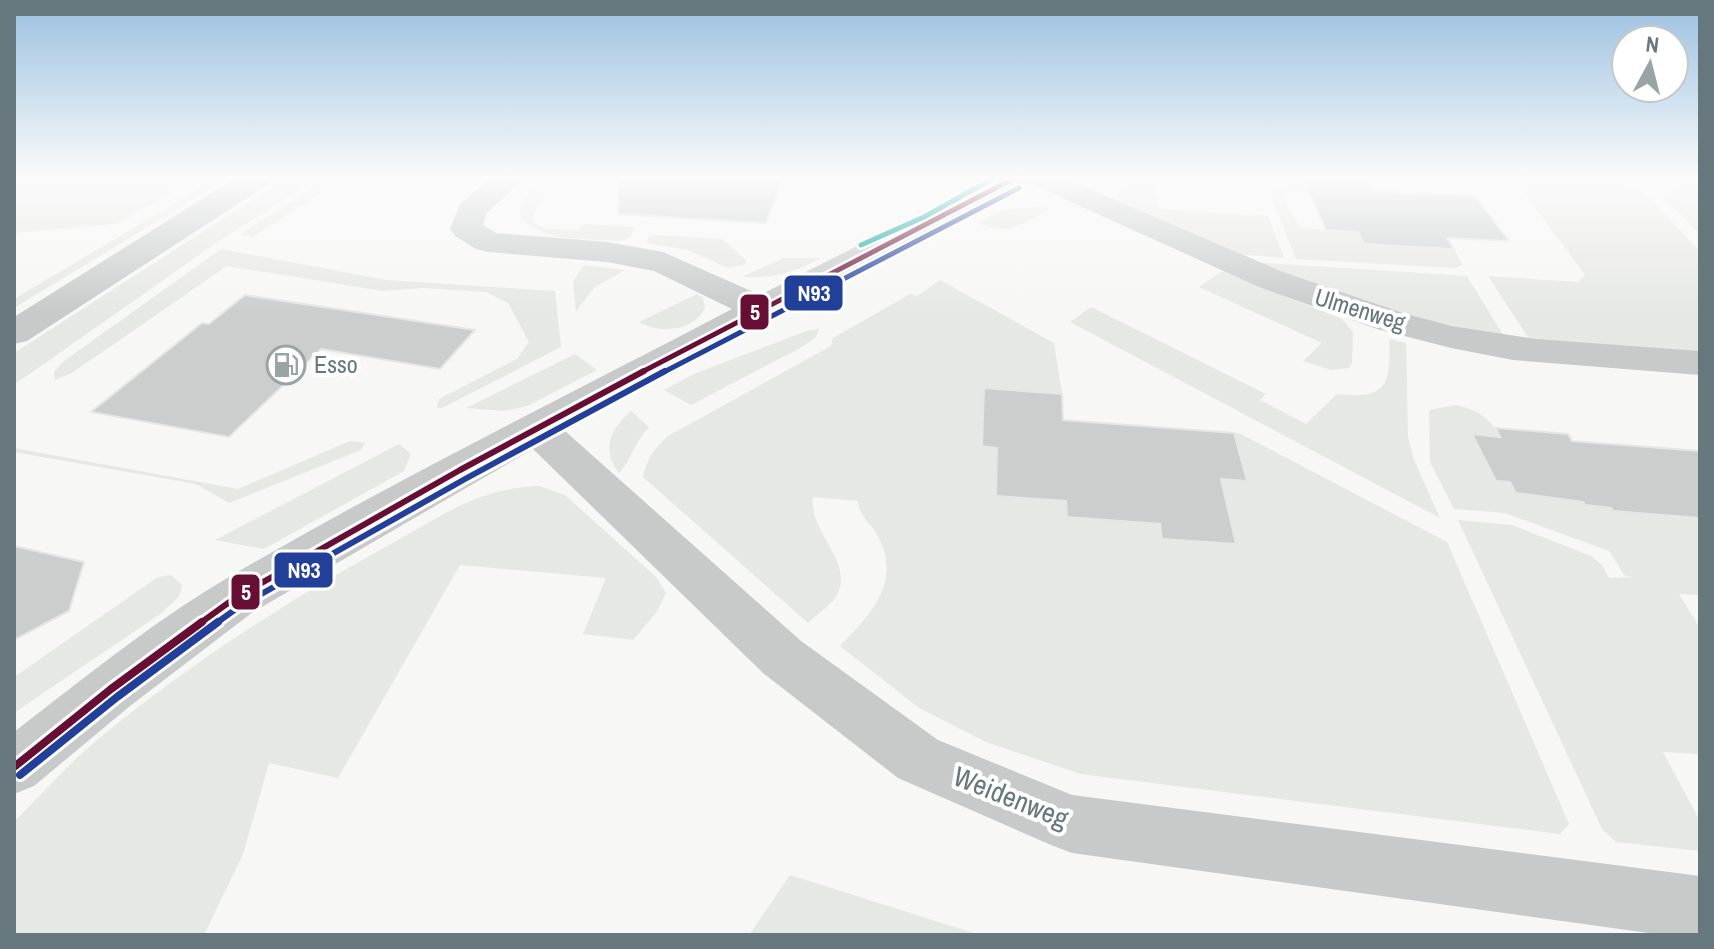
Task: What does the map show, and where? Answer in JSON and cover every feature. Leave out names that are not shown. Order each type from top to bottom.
[{"type":"street","points":[[14,333],[186,223]]},
{"type":"street","points":[[468,223],[466,229],[488,242],[607,252],[663,262],[760,309]]},
{"type":"street","points":[[14,767],[111,689],[235,598],[460,470],[927,223]]},
{"type":"street","name":"Ulmenweg","points":[[1143,223],[1314,297],[1426,330],[1512,348],[1700,363]]},
{"type":"street","name":"Weidenweg","points":[[537,429],[782,657],[918,759],[1072,824],[1700,908]]},
{"type":"shaded area","points":[[14,223],[118,223],[117,224],[14,233]]},
{"type":"shaded area","points":[[141,223],[154,223],[14,308],[14,299]]},
{"type":"shaded area","points":[[216,223],[247,223],[14,385],[14,353]]},
{"type":"shaded area","points":[[257,223],[274,223],[253,237],[240,234]]},
{"type":"shaded area","points":[[527,223],[578,231],[583,224],[635,227],[630,237],[620,241],[566,238]]},
{"type":"shaded area","points":[[979,223],[1024,223],[1007,229]]},
{"type":"shaded area","points":[[1162,223],[1271,223],[1284,258],[1235,254]]},
{"type":"shaded area","points":[[1282,223],[1297,223],[1300,228],[1358,232],[1364,244],[1454,249],[1463,265],[1455,268],[1296,259]]},
{"type":"shaded area","points":[[1547,223],[1673,223],[1700,251],[1700,354],[1531,342],[1488,276],[1578,282],[1585,275]]},
{"type":"shaded area","points":[[1689,223],[1700,223],[1700,234]]},
{"type":"shaded area","points":[[650,235],[722,239],[746,260],[746,264],[728,268],[688,250],[646,243]]},
{"type":"shaded area","points":[[221,249],[386,280],[555,291],[561,347],[442,408],[437,407],[439,399],[517,359],[529,342],[508,303],[486,292],[424,288],[382,291],[227,266],[72,373],[55,380],[54,372],[64,361]]},
{"type":"shaded area","points":[[783,258],[821,258],[783,274],[742,277]]},
{"type":"shaded area","points":[[1249,262],[1467,276],[1505,338],[1458,331]]},
{"type":"shaded area","points":[[584,265],[625,270],[595,287],[576,311],[573,282]]},
{"type":"shaded area","points":[[1222,271],[1342,319],[1353,332],[1352,363],[1349,368],[1331,370],[1303,361],[1322,343],[1199,287]]},
{"type":"shaded area","points":[[940,280],[1054,343],[1062,394],[985,388],[982,446],[997,448],[996,495],[1066,501],[1067,517],[1160,524],[1163,539],[1235,544],[1221,479],[1247,480],[1234,433],[1239,433],[1447,542],[1569,824],[1560,834],[1080,774],[986,742],[919,708],[840,646],[862,623],[879,598],[886,570],[879,538],[861,512],[858,501],[813,497],[813,510],[841,576],[840,589],[832,602],[808,623],[643,477],[652,454],[668,436],[831,346],[833,338],[910,294],[917,296]]},
{"type":"shaded area","points":[[697,294],[703,298],[705,308],[693,322],[666,329],[639,322]]},
{"type":"shaded area","points":[[1091,307],[1266,394],[1260,400],[1306,424],[1337,394],[1376,391],[1387,377],[1389,339],[1406,343],[1408,437],[1414,460],[1440,518],[1070,322]]},
{"type":"shaded area","points":[[819,329],[816,337],[802,347],[691,405],[664,390],[694,374],[806,331]]},
{"type":"shaded area","points":[[575,354],[597,370],[527,406],[505,411],[466,408]]},
{"type":"shaded area","points":[[1456,405],[1482,415],[1496,430],[1500,437],[1474,435],[1496,481],[1510,482],[1516,493],[1583,502],[1613,511],[1653,514],[1700,506],[1700,595],[1679,594],[1700,628],[1700,754],[1663,752],[1700,821],[1700,851],[1616,842],[1602,829],[1458,520],[1512,525],[1591,556],[1602,565],[1609,578],[1634,577],[1625,576],[1609,551],[1505,513],[1454,509],[1430,462],[1429,410]]},
{"type":"shaded area","points":[[631,411],[649,427],[619,473],[610,456],[610,440]]},
{"type":"shaded area","points":[[350,441],[365,443],[361,450],[229,503],[196,484],[14,452],[14,448],[238,489]]},
{"type":"shaded area","points":[[399,444],[411,454],[404,471],[264,549],[215,540]]},
{"type":"shaded area","points":[[539,486],[565,495],[656,577],[666,593],[656,613],[633,640],[583,634],[606,578],[460,565],[338,778],[269,763],[243,854],[204,935],[14,935],[14,822],[96,741],[201,661],[351,566],[461,505],[497,492]]},
{"type":"shaded area","points":[[171,575],[182,585],[179,597],[160,614],[14,713],[14,677],[158,577]]},
{"type":"shaded area","points":[[790,875],[980,935],[749,935]]},
{"type":"building","points":[[1323,223],[1496,223],[1509,241],[1447,238],[1454,249],[1364,244],[1358,232],[1326,230]]},
{"type":"building","points":[[245,295],[475,330],[440,369],[321,349],[229,437],[91,412],[202,323],[209,324]]},
{"type":"building","points":[[984,388],[1062,394],[1063,420],[1234,433],[1247,481],[1221,479],[1236,544],[1162,539],[1160,524],[1067,517],[1066,501],[996,496],[997,448],[982,446]]},
{"type":"building","points":[[1496,428],[1568,434],[1572,441],[1700,451],[1700,518],[1613,511],[1583,502],[1516,493],[1510,482],[1496,481],[1472,434],[1500,437]]},
{"type":"building","points":[[14,546],[84,562],[69,611],[14,640]]},
{"type":"transit line","points":[[861,245],[910,223]]},
{"type":"transit line","name":"5","points":[[14,767],[111,689],[235,598],[460,470],[927,223]]},
{"type":"transit line","name":"N93","points":[[20,775],[117,697],[240,606],[465,479],[765,318],[950,223]]},
{"type":"place","name":"Esso","points":[[286,365]]}]
